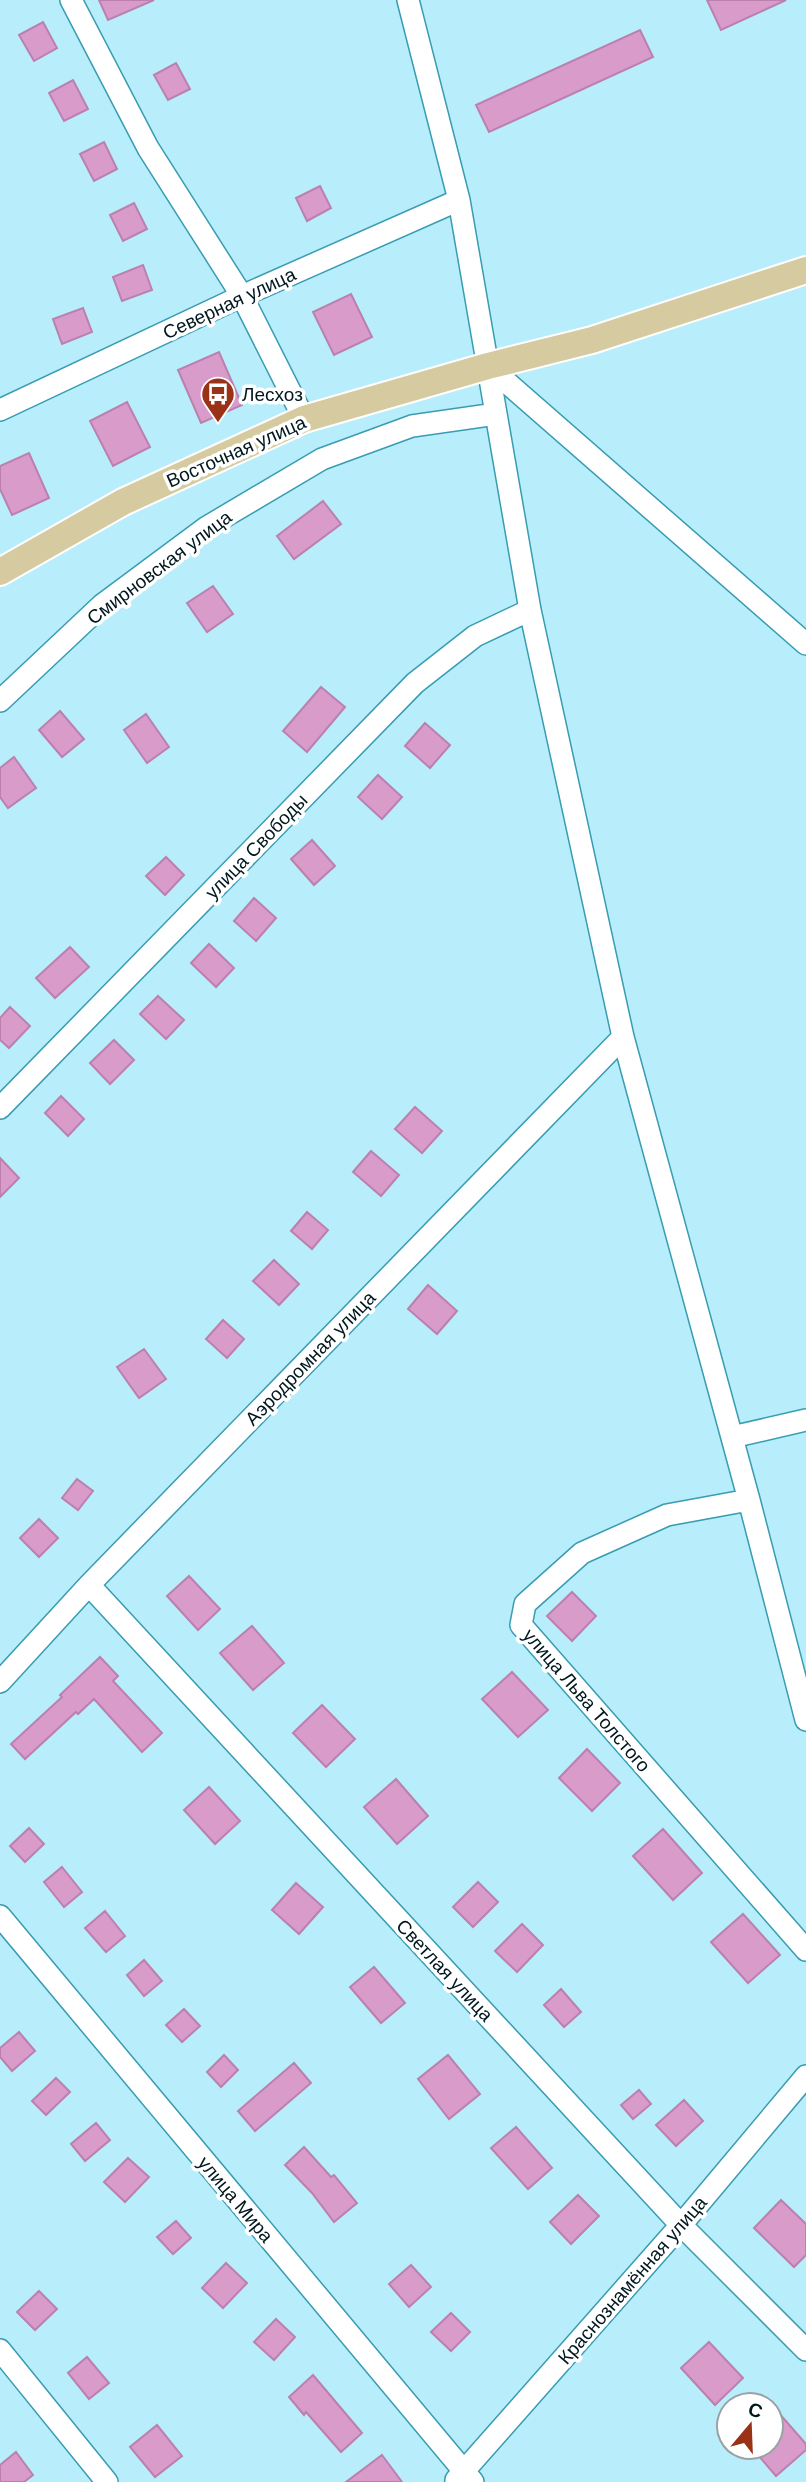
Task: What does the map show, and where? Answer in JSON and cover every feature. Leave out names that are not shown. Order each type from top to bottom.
[{"type":"main road","name":"Восточная улица","points":[[0,572],[123,502],[304,419],[488,366],[592,340],[806,270]]},
{"type":"street","points":[[71,0],[148,148],[242,296],[304,419]]},
{"type":"street","points":[[408,0],[459,200],[530,610],[623,1037],[806,1720]]},
{"type":"street","name":"Северная улица","points":[[0,410],[242,296],[459,200]]},
{"type":"street","points":[[488,366],[806,644]]},
{"type":"street","name":"Смирновская улица","points":[[0,701],[102,606],[207,527],[322,458],[412,426],[496,414]]},
{"type":"street","name":"улица Свободы","points":[[0,1108],[415,683],[475,636],[530,610]]},
{"type":"street","name":"Аэродромная улица","points":[[0,1682],[89,1585],[623,1037]]},
{"type":"street","points":[[732,1437],[806,1420]]},
{"type":"street","name":"улица Льва Толстого","points":[[749,1500],[667,1515],[582,1553],[525,1604],[521,1625],[806,1950]]},
{"type":"street","name":"Светлая улица","points":[[89,1585],[681,2225],[806,2350]]},
{"type":"street","name":"улица Мира","points":[[0,1916],[464,2479]]},
{"type":"street","name":"Краснознамённая улица","points":[[464,2479],[806,2076]]},
{"type":"street","points":[[0,2350],[107,2482]]},
{"type":"building","points":[[99,0],[154,0],[108,20]]},
{"type":"building","points":[[707,0],[786,0],[721,30]]},
{"type":"building","points":[[43,22],[57,48],[34,61],[19,35]]},
{"type":"building","points":[[640,30],[653,57],[489,132],[476,105]]},
{"type":"building","points":[[176,63],[190,89],[168,100],[154,75]]},
{"type":"building","points":[[73,80],[88,109],[64,121],[49,93]]},
{"type":"building","points":[[104,142],[117,169],[94,181],[80,154]]},
{"type":"building","points":[[320,186],[331,208],[307,221],[296,198]]},
{"type":"building","points":[[134,203],[147,229],[123,241],[110,215]]},
{"type":"building","points":[[143,265],[152,290],[122,301],[113,277]]},
{"type":"building","points":[[351,294],[372,337],[334,355],[313,312]]},
{"type":"building","points":[[83,308],[92,332],[62,344],[53,319]]},
{"type":"building","points":[[219,352],[242,405],[201,423],[178,370]]},
{"type":"building","points":[[127,402],[150,447],[113,466],[90,421]]},
{"type":"building","points":[[29,453],[49,498],[12,515],[0,489],[0,466]]},
{"type":"building","points":[[323,501],[341,524],[294,559],[277,536]]},
{"type":"building","points":[[213,586],[233,614],[207,632],[187,603]]},
{"type":"building","points":[[321,687],[345,707],[307,752],[283,731]]},
{"type":"building","points":[[60,711],[84,739],[62,757],[39,730]]},
{"type":"building","points":[[146,714],[169,747],[147,763],[124,730]]},
{"type":"building","points":[[425,723],[450,745],[430,768],[405,746]]},
{"type":"building","points":[[14,757],[36,788],[8,808],[0,797],[0,768]]},
{"type":"building","points":[[378,775],[402,797],[382,819],[358,797]]},
{"type":"building","points":[[312,840],[335,866],[314,885],[291,859]]},
{"type":"building","points":[[166,857],[184,875],[165,895],[146,876]]},
{"type":"building","points":[[254,898],[276,918],[256,941],[234,921]]},
{"type":"building","points":[[209,944],[234,968],[216,987],[191,963]]},
{"type":"building","points":[[70,947],[89,967],[55,998],[36,978]]},
{"type":"building","points":[[158,996],[184,1020],[166,1039],[140,1014]]},
{"type":"building","points":[[10,1007],[30,1026],[9,1048],[0,1040],[0,1018]]},
{"type":"building","points":[[114,1040],[134,1060],[110,1084],[90,1063]]},
{"type":"building","points":[[61,1096],[84,1119],[68,1136],[45,1113]]},
{"type":"building","points":[[415,1107],[442,1131],[422,1153],[395,1129]]},
{"type":"building","points":[[371,1151],[399,1175],[381,1196],[353,1172]]},
{"type":"building","points":[[0,1158],[19,1178],[0,1197]]},
{"type":"building","points":[[307,1212],[328,1230],[312,1249],[291,1231]]},
{"type":"building","points":[[274,1260],[299,1284],[279,1305],[253,1281]]},
{"type":"building","points":[[428,1285],[457,1311],[437,1334],[408,1309]]},
{"type":"building","points":[[223,1320],[244,1339],[227,1358],[206,1339]]},
{"type":"building","points":[[144,1349],[166,1379],[139,1398],[117,1367]]},
{"type":"building","points":[[77,1479],[93,1491],[78,1510],[62,1498]]},
{"type":"building","points":[[39,1519],[58,1538],[39,1557],[20,1538]]},
{"type":"building","points":[[189,1576],[220,1609],[198,1630],[167,1596]]},
{"type":"building","points":[[572,1592],[596,1616],[572,1641],[547,1616]]},
{"type":"building","points":[[252,1626],[284,1663],[253,1690],[220,1653]]},
{"type":"building","points":[[100,1657],[118,1676],[113,1681],[162,1733],[142,1752],[94,1699],[25,1759],[11,1744]]},
{"type":"building","points":[[512,1672],[548,1710],[518,1737],[482,1699]]},
{"type":"building","points":[[322,1705],[355,1739],[326,1767],[293,1733]]},
{"type":"building","points":[[587,1749],[620,1783],[592,1811],[559,1778]]},
{"type":"building","points":[[396,1779],[428,1816],[397,1844],[364,1807]]},
{"type":"building","points":[[209,1787],[240,1821],[215,1844],[184,1810]]},
{"type":"building","points":[[29,1828],[44,1844],[25,1862],[10,1846]]},
{"type":"building","points":[[663,1829],[702,1873],[673,1900],[633,1856]]},
{"type":"building","points":[[62,1867],[82,1892],[64,1907],[44,1882]]},
{"type":"building","points":[[478,1882],[498,1902],[473,1927],[453,1907]]},
{"type":"building","points":[[296,1883],[323,1907],[299,1934],[272,1910]]},
{"type":"building","points":[[105,1911],[125,1936],[106,1952],[85,1928]]},
{"type":"building","points":[[743,1914],[780,1955],[748,1983],[711,1942]]},
{"type":"building","points":[[522,1924],[543,1945],[517,1972],[495,1951]]},
{"type":"building","points":[[144,1960],[162,1981],[144,1996],[127,1975]]},
{"type":"building","points":[[374,1967],[405,2003],[381,2023],[350,1987]]},
{"type":"building","points":[[561,1989],[581,2012],[564,2027],[544,2005]]},
{"type":"building","points":[[184,2009],[200,2026],[182,2042],[166,2025]]},
{"type":"building","points":[[19,2032],[35,2051],[12,2071],[0,2057],[0,2048]]},
{"type":"building","points":[[224,2055],[238,2070],[221,2087],[207,2072]]},
{"type":"building","points":[[448,2055],[480,2094],[449,2119],[418,2079]]},
{"type":"building","points":[[294,2063],[311,2083],[255,2131],[238,2111]]},
{"type":"building","points":[[56,2078],[70,2092],[46,2115],[32,2101]]},
{"type":"building","points":[[639,2090],[651,2104],[633,2119],[621,2105]]},
{"type":"building","points":[[684,2100],[703,2121],[676,2146],[656,2125]]},
{"type":"building","points":[[96,2123],[110,2140],[85,2161],[71,2144]]},
{"type":"building","points":[[516,2127],[552,2168],[528,2189],[491,2148]]},
{"type":"building","points":[[304,2147],[331,2177],[334,2175],[357,2203],[334,2222],[312,2193],[285,2165]]},
{"type":"building","points":[[128,2158],[149,2177],[125,2202],[104,2182]]},
{"type":"building","points":[[578,2195],[599,2216],[571,2244],[550,2222]]},
{"type":"building","points":[[781,2200],[806,2224],[806,2255],[794,2267],[754,2228]]},
{"type":"building","points":[[176,2221],[191,2238],[173,2254],[157,2237]]},
{"type":"building","points":[[226,2263],[247,2283],[223,2308],[202,2288]]},
{"type":"building","points":[[411,2265],[431,2287],[409,2307],[389,2284]]},
{"type":"building","points":[[39,2291],[57,2309],[35,2330],[17,2312]]},
{"type":"building","points":[[451,2313],[470,2332],[451,2351],[431,2332]]},
{"type":"building","points":[[276,2319],[295,2337],[274,2360],[254,2342]]},
{"type":"building","points":[[709,2342],[743,2378],[730,2391],[715,2391],[715,2405],[681,2368]]},
{"type":"building","points":[[87,2357],[109,2383],[89,2399],[68,2373]]},
{"type":"building","points":[[313,2375],[362,2433],[341,2452],[289,2397]]},
{"type":"building","points":[[785,2420],[806,2444],[806,2450],[776,2476],[763,2461],[785,2461]]},
{"type":"building","points":[[157,2425],[182,2456],[155,2477],[130,2447]]},
{"type":"building","points":[[16,2452],[33,2475],[24,2482],[0,2482],[0,2465]]},
{"type":"building","points":[[382,2455],[402,2482],[346,2482]]},
{"type":"place","name":"Лесхоз","points":[[218,424]]}]
